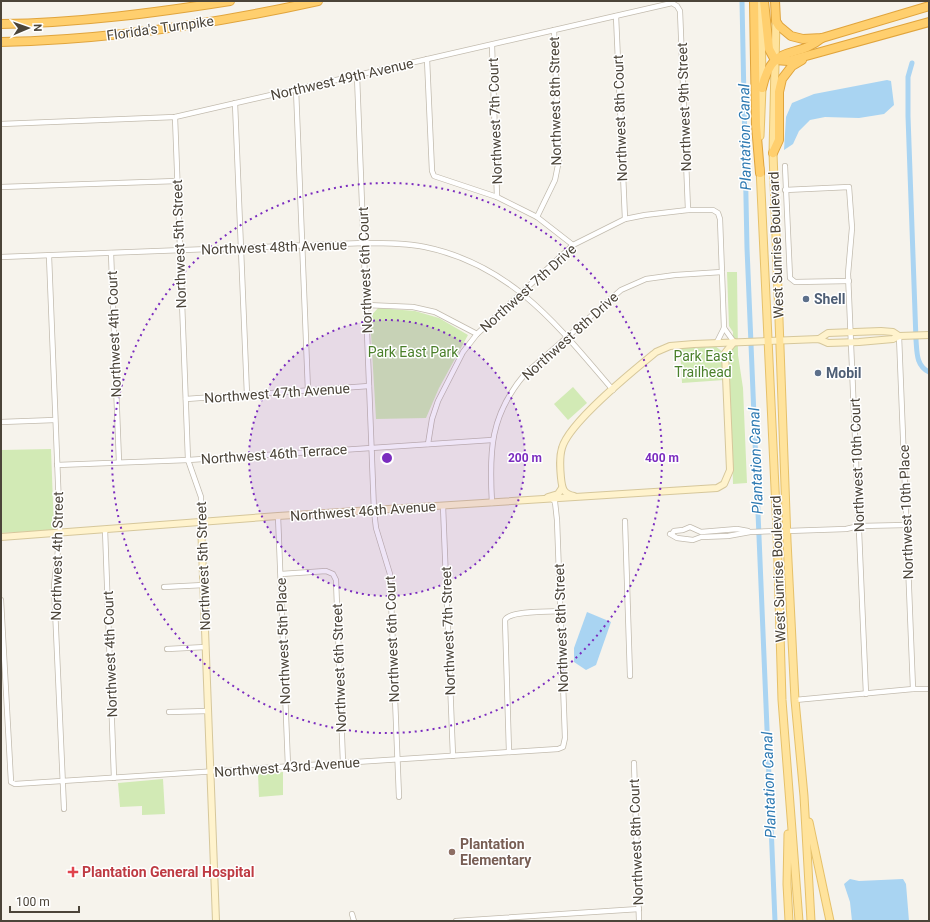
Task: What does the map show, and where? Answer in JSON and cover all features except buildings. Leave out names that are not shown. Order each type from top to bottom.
[{"type":"highway","name":"Florida's Turnpike","points":[[1,24],[99,19],[230,1]]},
{"type":"highway","name":"Florida's Turnpike","points":[[1,42],[105,36],[163,30],[268,12],[318,1]]},
{"type":"highway","points":[[754,1],[756,125],[760,173]]},
{"type":"highway","points":[[764,1],[769,49],[775,60]]},
{"type":"highway","name":"West Sunrise Boulevard","points":[[775,1],[776,21]]},
{"type":"highway","points":[[776,21],[779,26],[791,36],[803,39],[822,38],[927,7]]},
{"type":"highway","points":[[775,60],[788,61],[810,56],[826,50],[929,22]]},
{"type":"highway","points":[[762,88],[768,68],[775,60],[785,54],[815,44],[822,38]]},
{"type":"highway","points":[[773,153],[778,140],[782,79],[792,66],[810,56]]},
{"type":"main road","name":"West Sunrise Boulevard","points":[[761,1],[762,88],[760,173],[767,340],[777,518],[782,681],[788,795],[798,921]]},
{"type":"main road","name":"West Sunrise Boulevard","points":[[776,21],[773,153],[779,341],[794,700],[804,796],[811,921]]},
{"type":"main road","points":[[777,518],[787,531]]},
{"type":"main road","points":[[777,531],[783,533],[787,541]]},
{"type":"main road","points":[[782,681],[794,700]]},
{"type":"main road","points":[[788,795],[787,884],[789,921]]},
{"type":"main road","points":[[804,796],[830,921]]},
{"type":"street","name":"Northwest 49th Avenue","points":[[1,124],[175,117],[672,3],[677,6]]},
{"type":"street","name":"Northwest 9th Street","points":[[677,6],[680,11],[688,210]]},
{"type":"street","name":"Northwest 8th Court","points":[[616,16],[625,219]]},
{"type":"street","name":"Northwest 8th Street","points":[[537,217],[555,180],[559,160],[554,30]]},
{"type":"street","name":"Northwest 7th Court","points":[[492,45],[497,197]]},
{"type":"street","points":[[427,59],[432,171],[434,176],[497,197],[537,217],[573,245]]},
{"type":"street","name":"Northwest 6th Court","points":[[357,76],[374,511],[376,528],[390,574],[399,797]]},
{"type":"street","points":[[296,89],[308,391]]},
{"type":"street","points":[[235,104],[247,395]]},
{"type":"street","name":"Northwest 5th Street","points":[[175,117],[188,460],[201,497],[216,921]]},
{"type":"street","points":[[785,166],[790,278],[795,282],[849,281]]},
{"type":"street","points":[[1,187],[177,181]]},
{"type":"street","name":"Northwest 10th Court","points":[[785,190],[849,187],[852,228],[849,281],[866,694]]},
{"type":"street","name":"Northwest 7th Drive","points":[[428,444],[432,419],[438,401],[463,352],[477,334],[573,245],[625,219],[688,210],[713,210],[718,213],[720,219],[722,272]]},
{"type":"street","name":"Northwest 48th Avenue","points":[[1,257],[364,243],[403,244],[443,252],[478,264],[522,292],[566,337],[613,390]]},
{"type":"street","name":"Northwest 4th Court","points":[[111,253],[119,462]]},
{"type":"street","name":"Northwest 4th Street","points":[[49,256],[60,532],[54,586],[64,809]]},
{"type":"street","points":[[717,342],[724,328],[722,272]]},
{"type":"street","name":"Northwest 8th Drive","points":[[492,503],[490,466],[492,440],[504,404],[514,387],[525,374],[621,290],[646,279],[674,275],[722,272]]},
{"type":"street","points":[[366,305],[413,307],[435,312],[477,334]]},
{"type":"street","points":[[724,328],[735,342]]},
{"type":"street","points":[[819,339],[828,333],[852,332],[893,332],[899,336]]},
{"type":"street","points":[[577,497],[567,494],[562,488],[560,460],[562,448],[568,434],[613,390],[656,352],[670,346],[717,342],[819,339],[828,343],[893,338],[899,336],[929,335]]},
{"type":"street","name":"Northwest 10th Place","points":[[899,336],[913,689]]},
{"type":"street","points":[[552,498],[564,499],[717,488],[724,484],[728,478],[730,470],[725,352],[717,342]]},
{"type":"street","points":[[725,352],[735,342]]},
{"type":"street","name":"Northwest 47th Avenue","points":[[186,400],[369,386]]},
{"type":"street","points":[[1,422],[55,420]]},
{"type":"street","name":"Northwest 46th Terrace","points":[[57,465],[188,460],[492,440]]},
{"type":"street","points":[[552,498],[558,494],[562,488]]},
{"type":"street","name":"Northwest 8th Street","points":[[552,498],[556,509],[565,738],[563,747]]},
{"type":"street","name":"Northwest 46th Avenue","points":[[1,537],[278,516],[374,511],[552,498]]},
{"type":"street","points":[[556,509],[558,503],[564,499]]},
{"type":"street","name":"Northwest 7th Street","points":[[443,506],[453,756]]},
{"type":"street","name":"Northwest 5th Place","points":[[278,516],[288,766]]},
{"type":"street","points":[[625,521],[630,676]]},
{"type":"street","points":[[787,531],[846,530],[859,526],[907,525]]},
{"type":"street","points":[[750,532],[737,529],[700,532],[690,527],[683,530],[674,531],[671,534],[674,537],[694,540],[701,537],[777,531]]},
{"type":"street","name":"Northwest 4th Court","points":[[105,529],[114,778]]},
{"type":"street","points":[[683,530],[683,539]]},
{"type":"street","name":"Northwest 6th Street","points":[[280,574],[326,571],[333,574],[336,580],[343,763]]},
{"type":"street","points":[[164,587],[204,585]]},
{"type":"street","name":"Northwest 43rd Avenue","points":[[1,600],[10,782],[20,786],[288,766],[553,750],[563,747]]},
{"type":"street","points":[[509,752],[504,624],[506,617],[514,614],[560,611]]},
{"type":"street","points":[[167,650],[206,648]]},
{"type":"street","points":[[794,700],[913,689],[929,689]]},
{"type":"street","points":[[169,712],[208,711]]},
{"type":"street","name":"Northwest 8th Court","points":[[634,763],[639,921]]},
{"type":"street","points":[[456,921],[639,910]]},
{"type":"street","points":[[352,914],[354,921]]},
{"type":"green space","points":[[727,272],[737,272],[738,355],[743,388],[747,483],[733,484],[729,362],[732,353],[733,332],[729,326]]},
{"type":"green space","name":"Park East Park","points":[[378,308],[415,311],[439,318],[468,335],[439,388],[426,418],[376,419],[370,317]]},
{"type":"green space","name":"Park East Trailhead","points":[[711,343],[723,352],[724,380],[682,383],[680,348],[709,347]]},
{"type":"green space","points":[[573,387],[587,403],[568,420],[554,404]]},
{"type":"green space","points":[[51,449],[54,530],[1,533],[1,450]]},
{"type":"green space","points":[[283,772],[283,795],[259,797],[258,774]]},
{"type":"green space","points":[[163,779],[165,814],[142,815],[142,806],[120,807],[118,783]]},
{"type":"water","points":[[887,80],[891,81],[894,105],[884,114],[859,118],[825,117],[810,120],[799,131],[793,144],[784,150],[786,117],[792,103],[814,94]]},
{"type":"water","points":[[587,612],[611,622],[596,665],[586,670],[574,662],[574,648]]},
{"type":"water","points":[[850,879],[859,881],[903,879],[906,884],[909,921],[852,921],[850,902],[844,884]]},
{"type":"waterway","name":"Plantation Canal","points":[[742,1],[747,248],[775,921]]},
{"type":"waterway","points":[[912,63],[908,77],[908,116],[916,340],[919,362],[929,372]]},
{"type":"place","name":"Shell","points":[[806,299]]},
{"type":"place","name":"Mobil","points":[[818,373]]},
{"type":"place","name":"Plantation Elementary","points":[[452,852]]},
{"type":"place","name":"Plantation General Hospital","points":[[73,872]]}]
